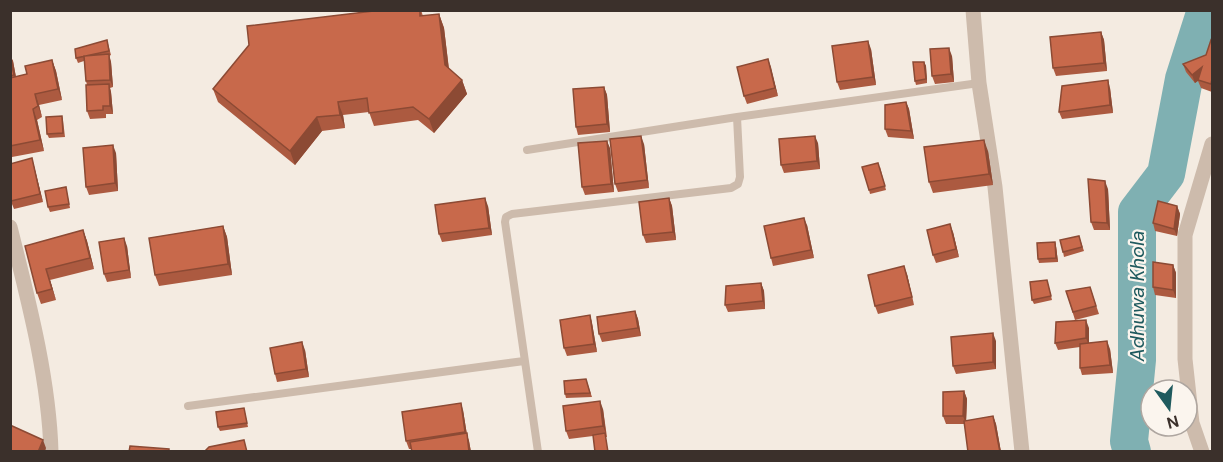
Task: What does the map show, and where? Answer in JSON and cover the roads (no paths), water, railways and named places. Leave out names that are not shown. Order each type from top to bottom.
[{"type":"street","points":[[973,10],[980,83],[995,187],[1022,452]]},
{"type":"street","points":[[1202,452],[1192,423],[1185,359],[1185,235],[1207,181],[1212,144]]},
{"type":"street","points":[[10,227],[32,316],[51,426],[51,452]]},
{"type":"lane","points":[[527,150],[737,117],[980,83]]},
{"type":"lane","points":[[538,452],[506,217],[512,214],[731,188],[738,184],[740,177],[737,117]]},
{"type":"lane","points":[[188,406],[524,361]]},
{"type":"waterway","name":"Adhuwa Khola","points":[[1132,452],[1129,441],[1137,360],[1137,212],[1166,174],[1184,79],[1206,10]]}]
